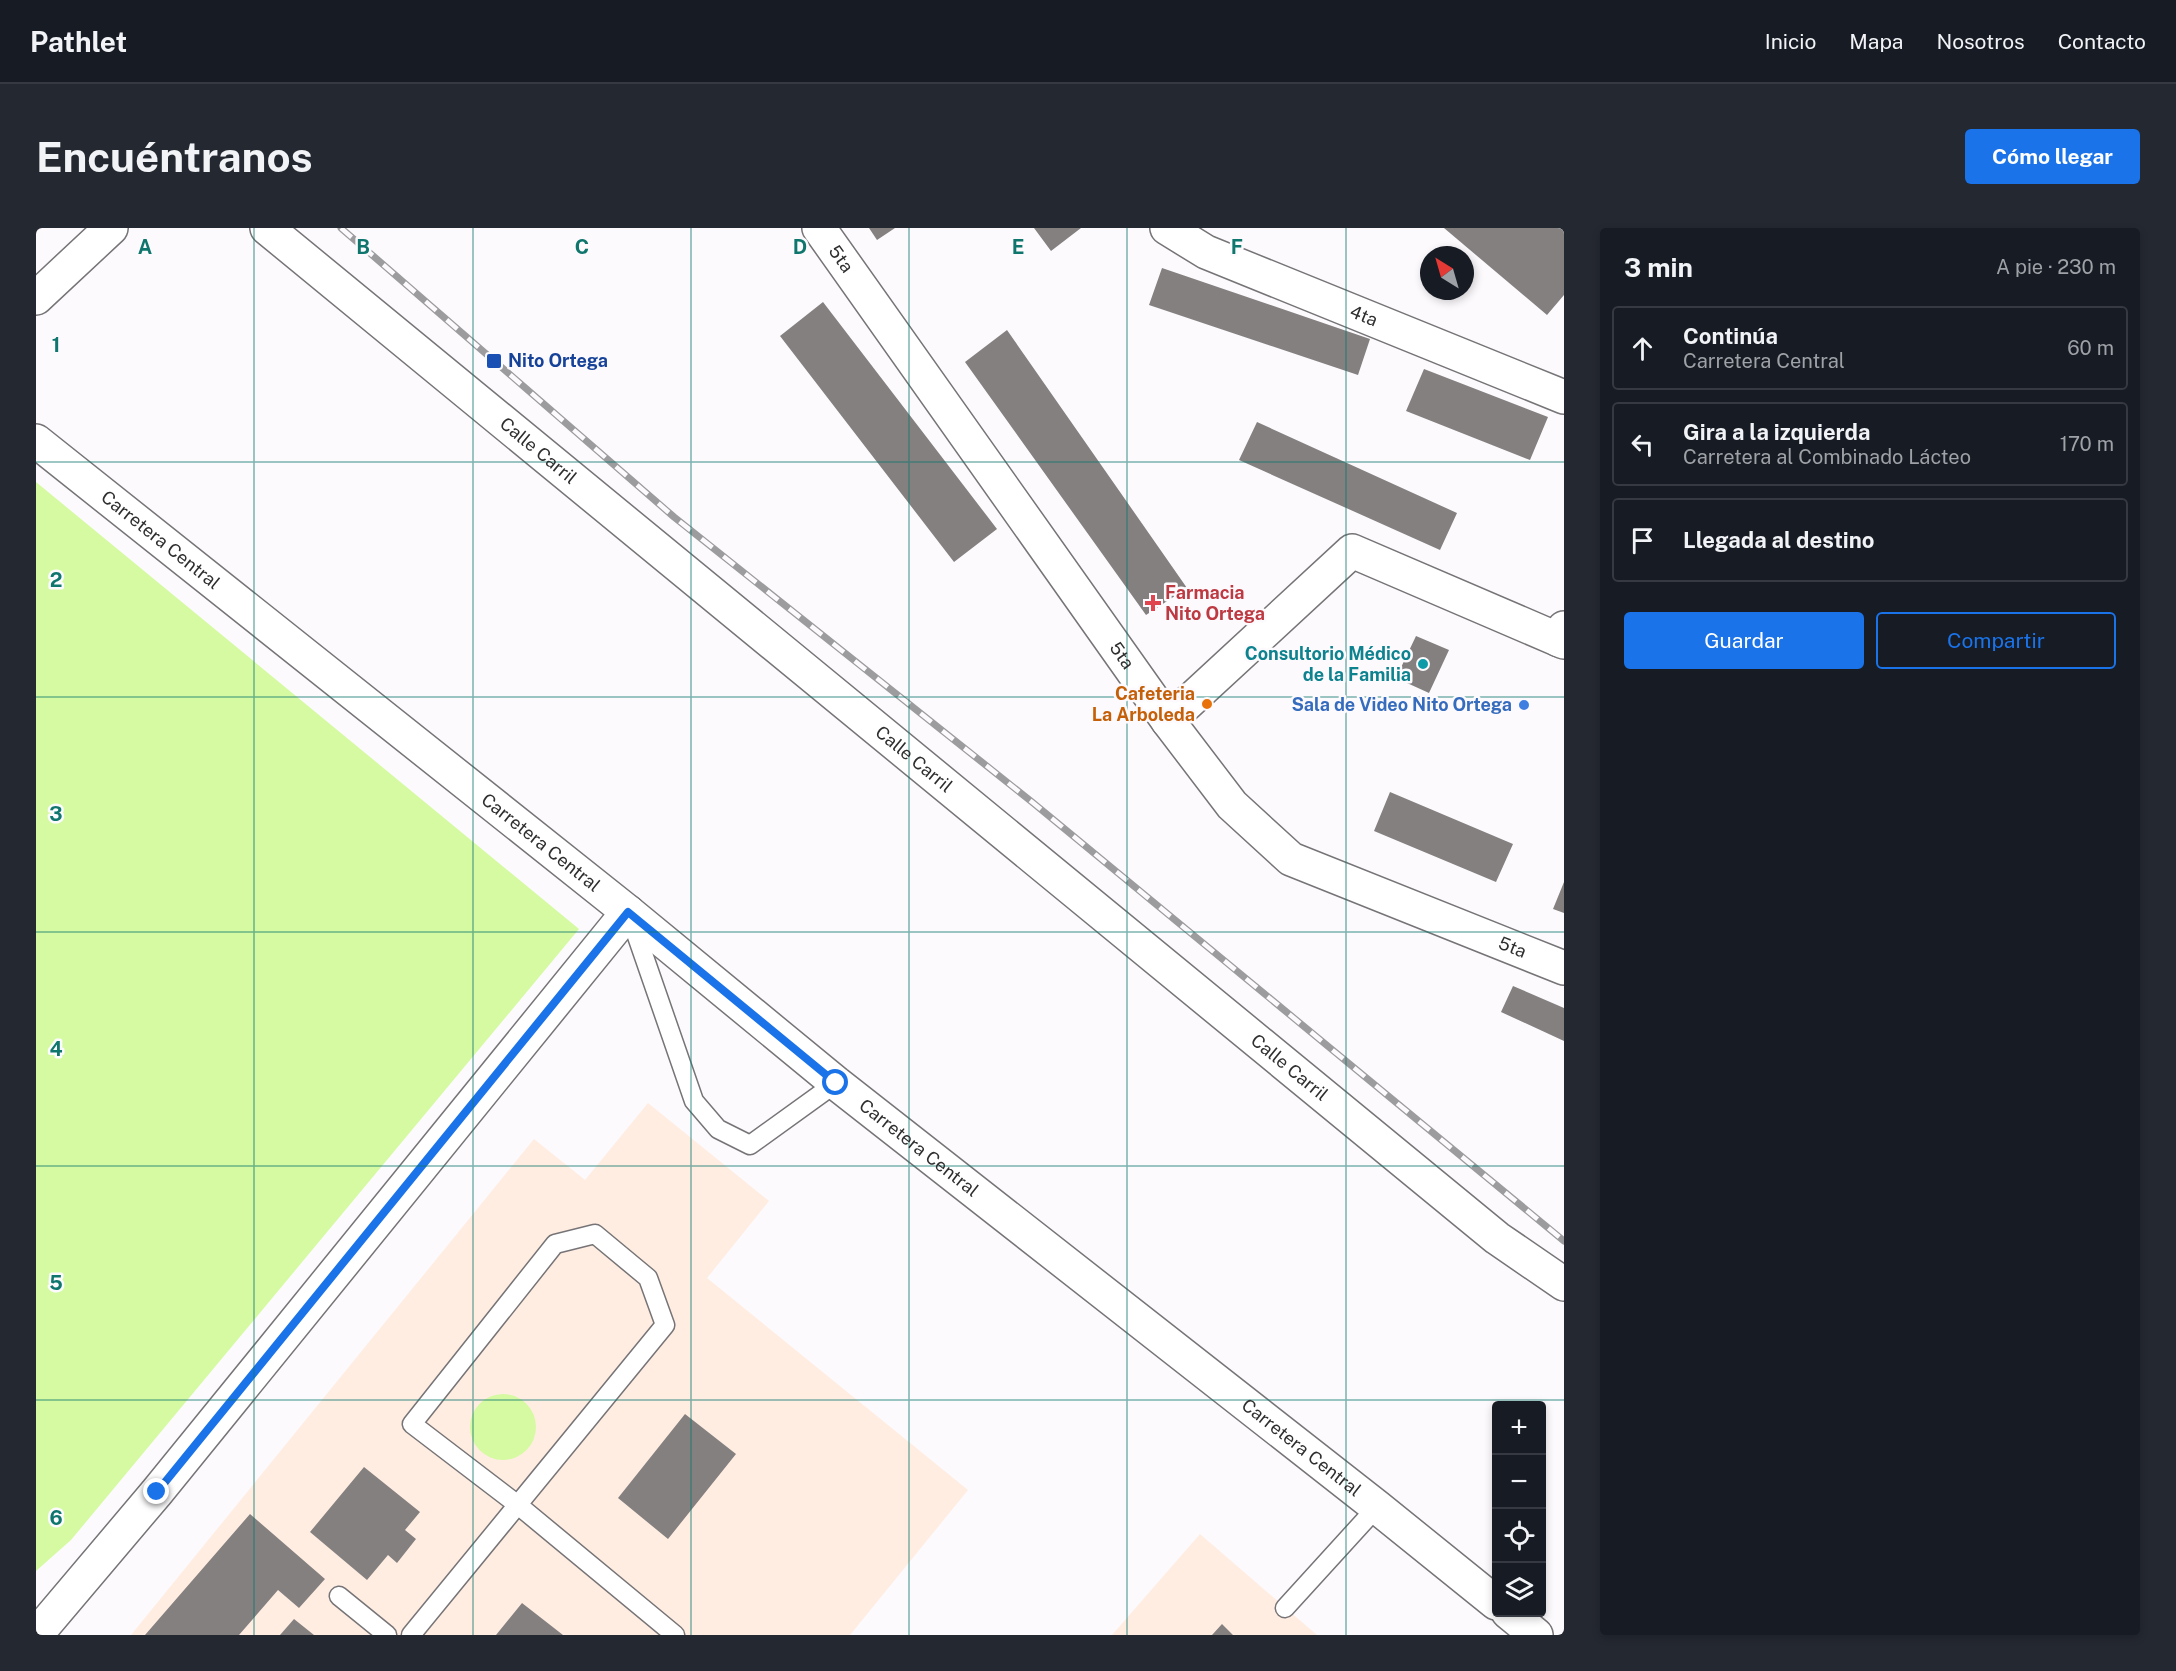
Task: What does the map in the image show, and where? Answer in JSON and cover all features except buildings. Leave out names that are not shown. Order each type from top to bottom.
[{"type":"street","points":[[36,298],[111,228]]},
{"type":"street","name":"Calle Carril","points":[[267,228],[1497,1238],[1564,1284]]},
{"type":"street","name":"5ta","points":[[819,228],[1168,721],[1232,805],[1291,860],[1564,969]]},
{"type":"street","name":"4ta","points":[[1167,228],[1206,252],[1564,397]]},
{"type":"street","name":"Carretera Central","points":[[36,441],[628,912],[836,1083],[1492,1599]]},
{"type":"street","points":[[1168,721],[1352,551],[1562,637]]},
{"type":"street","points":[[36,1635],[157,1492],[628,912]]},
{"type":"street","points":[[1514,1617],[1536,1635]]},
{"type":"lane","points":[[628,912],[694,1101],[718,1129],[750,1145],[836,1083]]},
{"type":"lane","points":[[411,1635],[518,1505],[665,1324],[648,1278],[595,1234],[555,1244],[412,1424],[518,1505],[675,1635]]},
{"type":"lane","points":[[1285,1608],[1377,1507]]},
{"type":"lane","points":[[339,1596],[387,1635]]},
{"type":"shaded area","points":[[648,1103],[769,1201],[707,1278],[968,1490],[850,1635],[131,1635],[534,1139],[585,1180]]},
{"type":"shaded area","points":[[1200,1534],[1317,1635],[1112,1635]]},
{"type":"green space","points":[[36,482],[579,929],[71,1540],[36,1571]]},
{"type":"green space","points":[[503,1394],[516,1397],[526,1404],[533,1414],[536,1427],[533,1440],[526,1450],[516,1457],[503,1460],[490,1457],[480,1450],[473,1440],[470,1427],[473,1414],[480,1404],[490,1397]]},
{"type":"railway","points":[[341,228],[674,517],[1032,802],[1564,1241]]},
{"type":"place","name":"Nito Ortega","points":[[494,361]]},
{"type":"place","name":"Farmacia Nito Ortega","points":[[1153,603]]},
{"type":"place","name":"Consultorio Médico de la Familia","points":[[1423,664]]},
{"type":"place","name":"Cafeteria La Arboleda","points":[[1207,704]]},
{"type":"place","name":"Sala de Video Nito Ortega","points":[[1524,705]]},
{"type":"route","points":[[157,1492],[628,912],[836,1083]]}]
